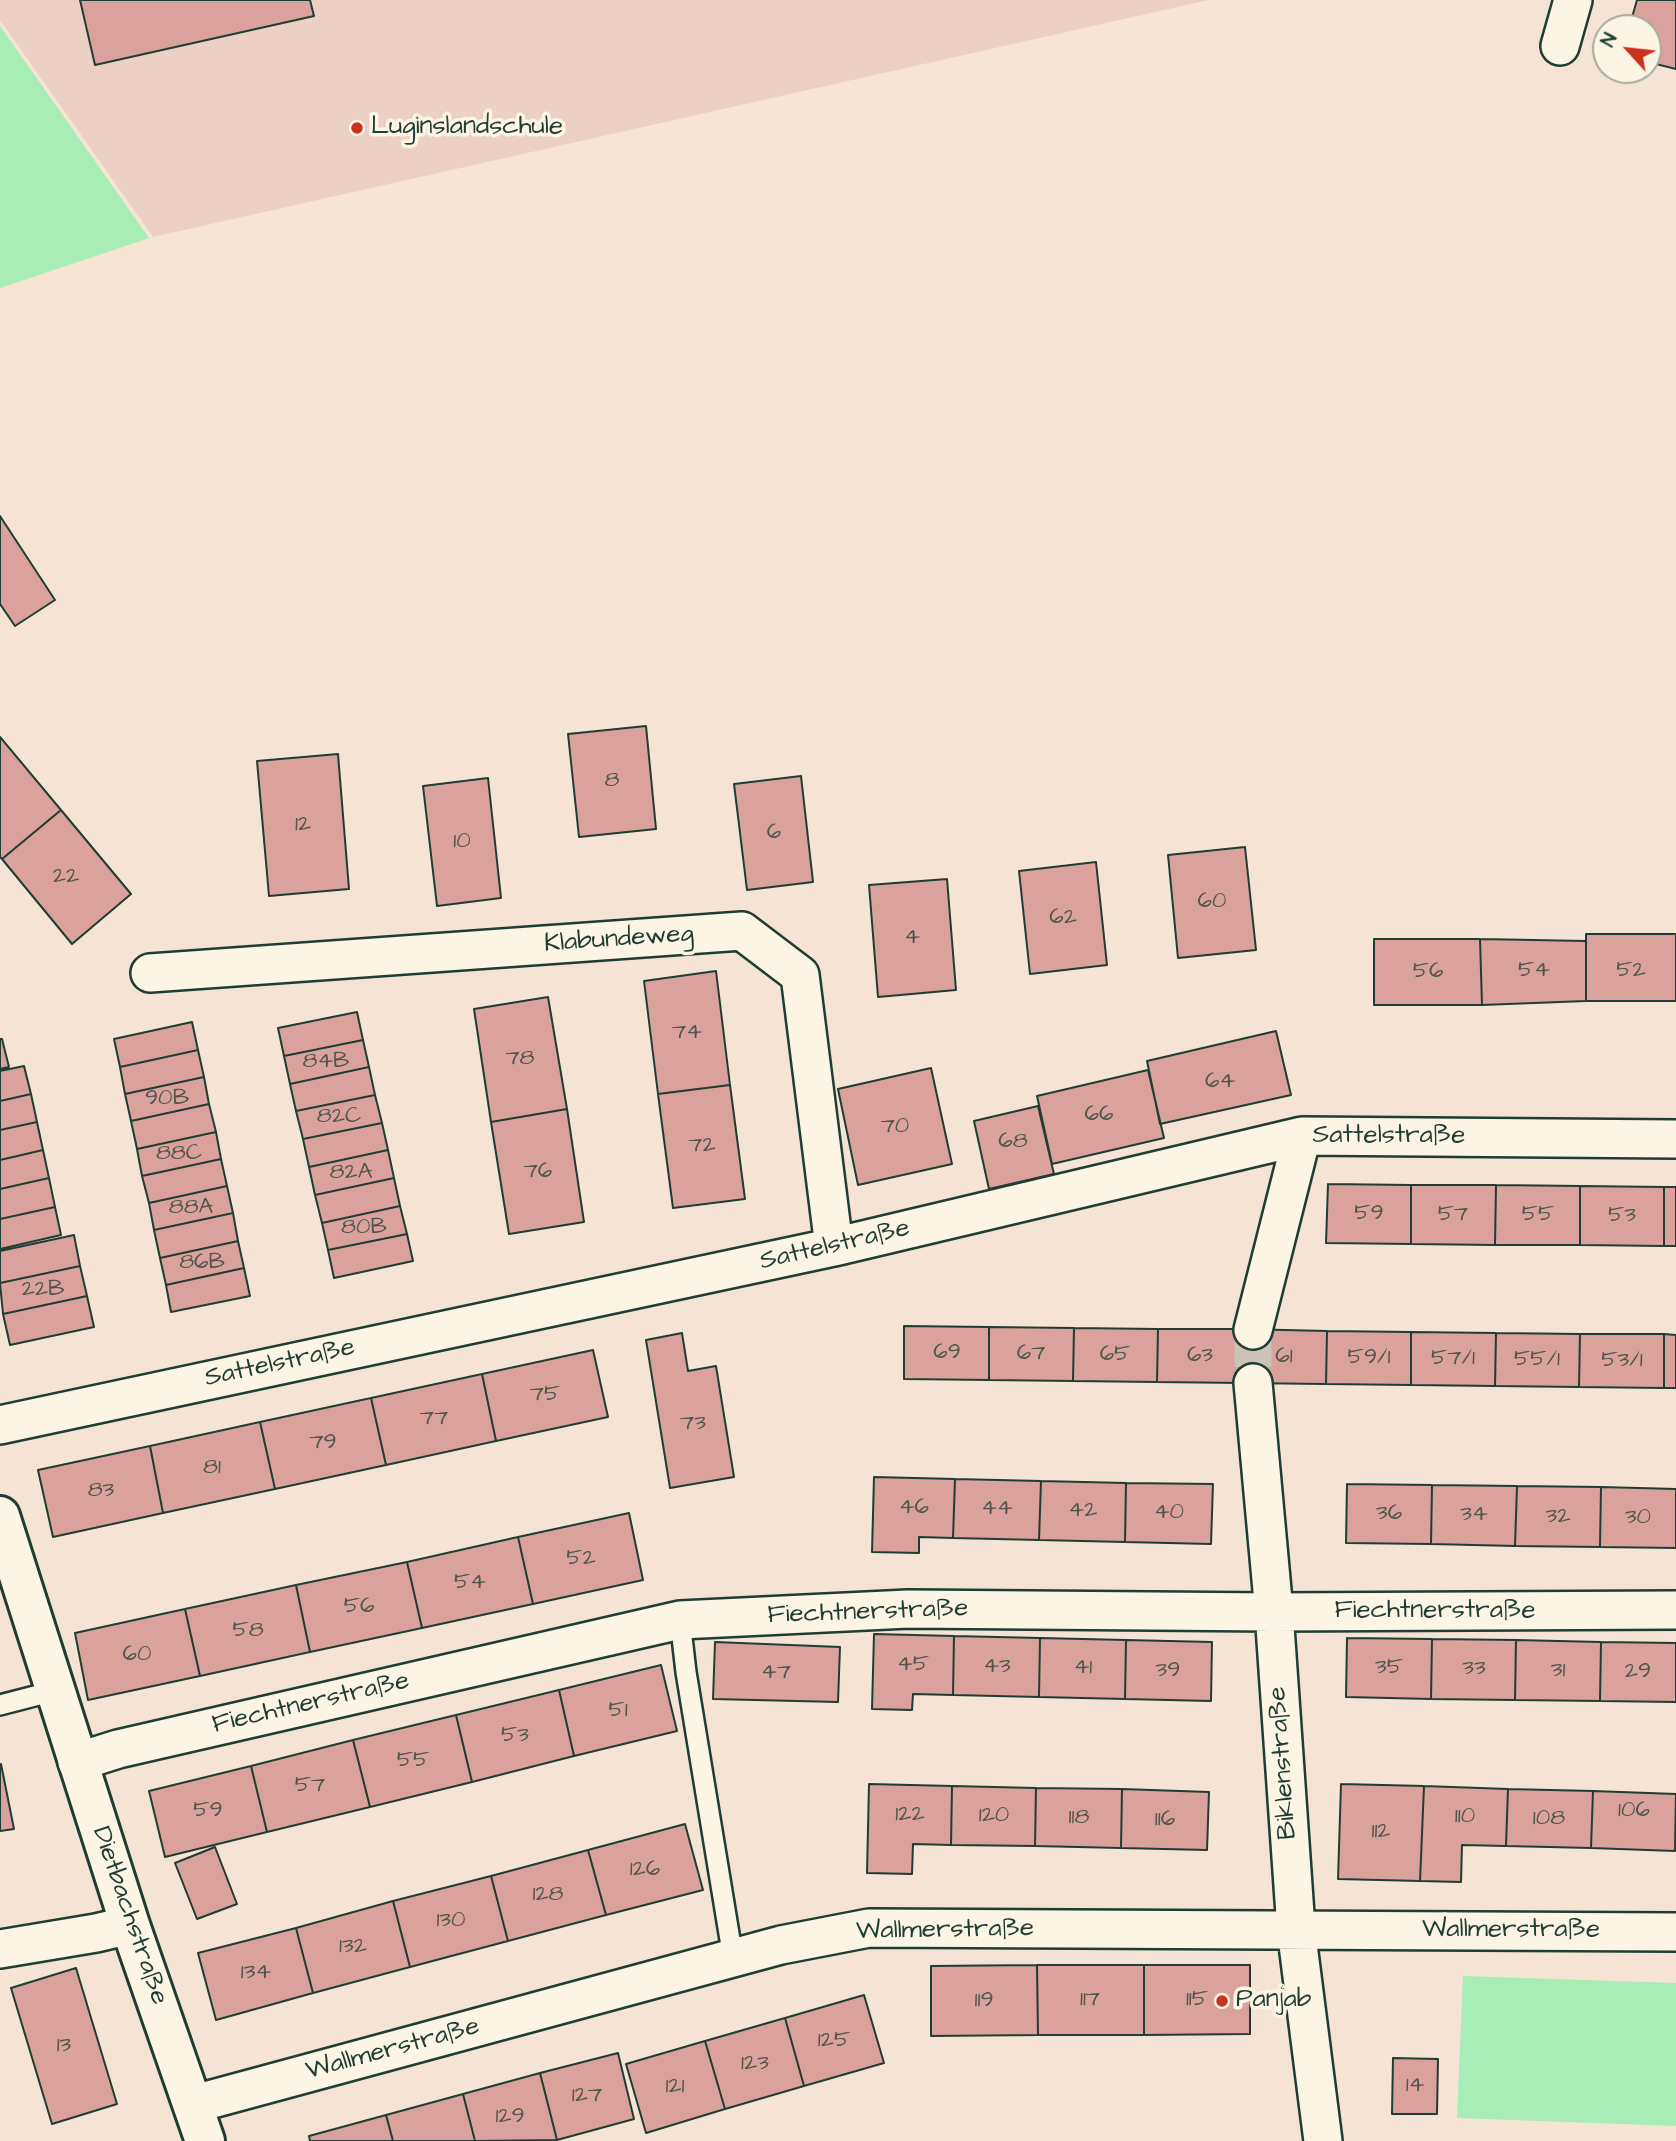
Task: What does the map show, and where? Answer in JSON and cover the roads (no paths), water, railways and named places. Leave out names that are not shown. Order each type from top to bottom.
[{"type":"main road","name":"Dietbachstraße","points":[[0,1516],[130,1925],[205,2141]]},
{"type":"street","points":[[1560,46],[1573,0]]},
{"type":"street","name":"Klabundeweg","points":[[150,973],[742,931],[800,975],[834,1247]]},
{"type":"street","points":[[1252,1330],[1302,1136]]},
{"type":"street","name":"Sattelstraße","points":[[0,1425],[834,1247],[1302,1136],[1676,1139]]},
{"type":"street","name":"Biklenstraße","points":[[1253,1383],[1274,1612],[1296,1929],[1323,2141]]},
{"type":"street","name":"Fiechtnerstraße","points":[[77,1762],[131,1746],[680,1620],[908,1609],[1676,1611]]},
{"type":"street","points":[[0,1949],[130,1925]]},
{"type":"street","name":"Wallmerstraße","points":[[194,2104],[781,1945],[869,1928],[1676,1932]]},
{"type":"lane","points":[[680,1620],[686,1672],[733,1958]]},
{"type":"lane","points":[[0,1705],[54,1691]]},
{"type":"tunnel","points":[[1253,1330],[1253,1383]]},
{"type":"place","name":"Luginslandschule","points":[[357,128]]},
{"type":"place","name":"Panjab","points":[[1222,2001]]}]
